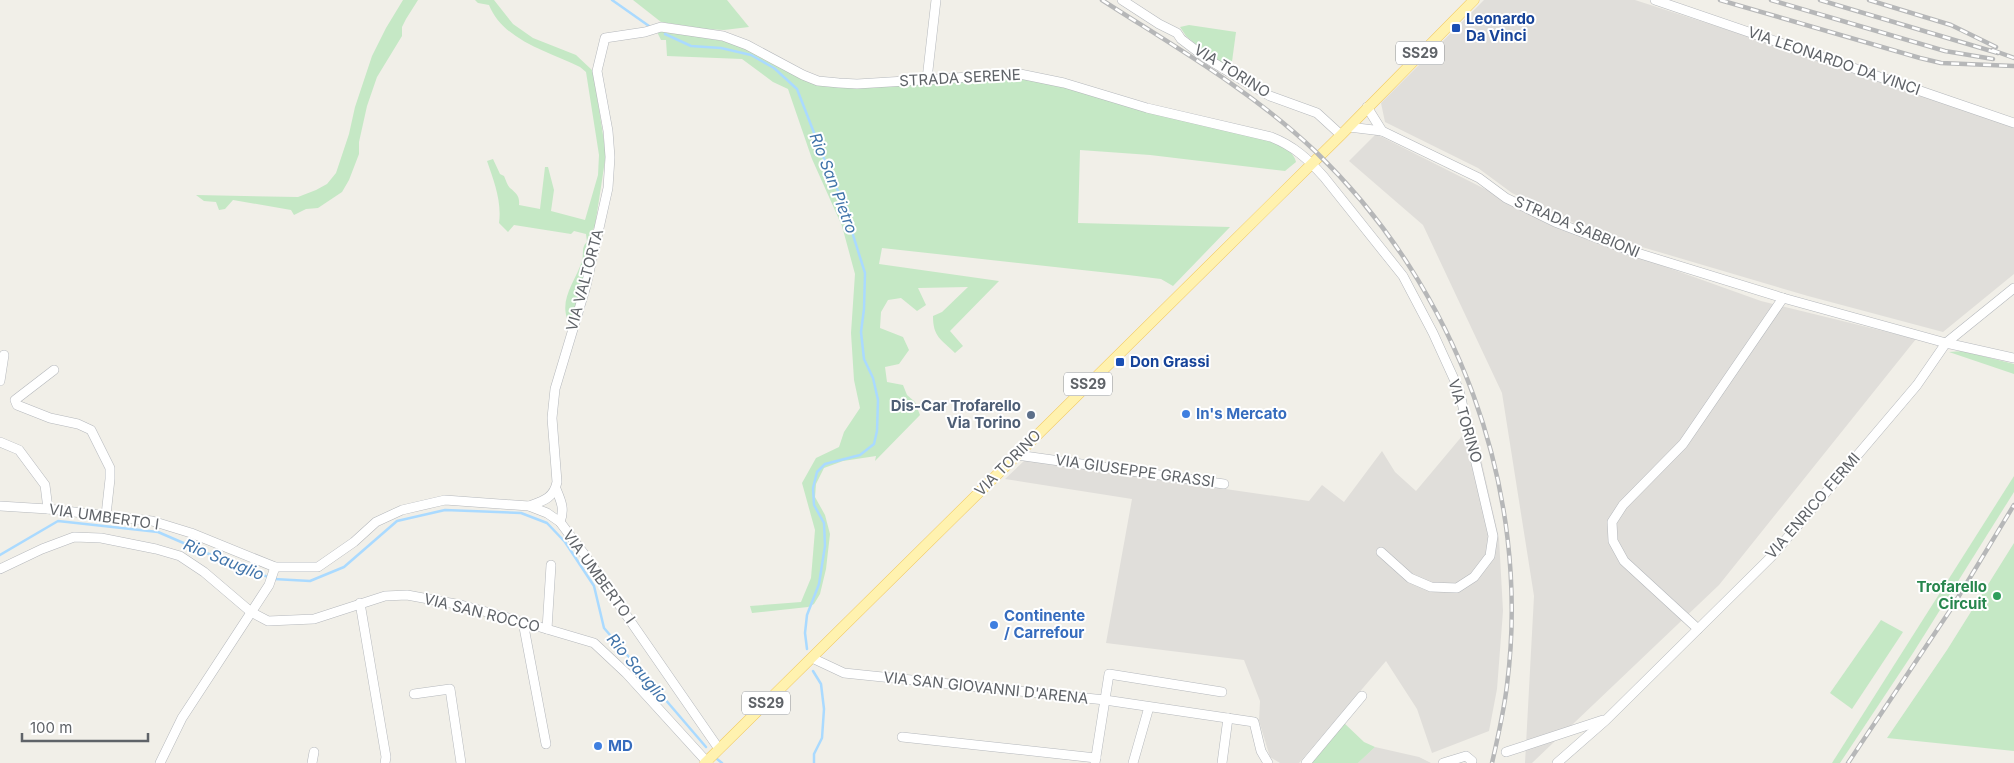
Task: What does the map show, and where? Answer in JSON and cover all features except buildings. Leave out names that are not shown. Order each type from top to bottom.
[{"type":"main road","name":"VIA TORINO","points":[[707,762],[1341,135],[1474,0]]},
{"type":"street","points":[[927,79],[936,0]]},
{"type":"street","name":"VIA TORINO","points":[[1122,0],[1159,24],[1177,33],[1181,39],[1221,67],[1270,96],[1316,113],[1341,135]]},
{"type":"street","name":"VIA LEONARDO DA VINCI","points":[[1654,0],[2014,123]]},
{"type":"street","name":"STRADA SERENE","points":[[597,71],[605,38],[645,32],[661,27],[671,28],[723,36],[747,45],[818,81],[857,84],[1020,74],[1037,77],[1147,108],[1271,137],[1288,144],[1311,163]]},
{"type":"street","name":"VIA VALTORTA","points":[[560,522],[563,512],[562,502],[556,489],[558,482],[552,418],[554,389],[586,286],[608,188],[610,157],[608,131],[597,71]]},
{"type":"street","points":[[1367,107],[1382,131]]},
{"type":"street","name":"STRADA SABBIONI","points":[[1349,127],[1382,131],[1479,178],[1506,198],[1555,222],[1634,252],[1783,298],[1946,343],[2014,358]]},
{"type":"street","name":"VIA TORINO","points":[[1311,163],[1403,276],[1433,333],[1459,390],[1493,536],[1490,556],[1474,576],[1457,588],[1431,587],[1410,578],[1381,552]]},
{"type":"street","name":"VIA ENRICO FERMI","points":[[1558,763],[1606,720],[1771,557],[1917,385],[1946,343],[2014,288]]},
{"type":"street","points":[[1698,629],[1624,561],[1612,541],[1612,522],[1623,505],[1683,444],[1783,298]]},
{"type":"street","points":[[0,381],[4,355]]},
{"type":"street","points":[[54,370],[15,400],[18,405],[50,418],[78,424],[91,430],[110,468],[106,514]]},
{"type":"street","points":[[0,442],[19,450],[45,485],[48,509]]},
{"type":"street","name":"VIA GIUSEPPE GRASSI","points":[[1017,455],[1224,484]]},
{"type":"street","points":[[529,506],[552,496],[556,489]]},
{"type":"street","name":"VIA UMBERTO I","points":[[0,506],[106,514],[152,521],[191,533],[274,570],[318,567],[354,542],[376,522],[402,510],[445,500],[529,506],[548,513],[560,522],[719,749]]},
{"type":"street","name":"VIA SAN ROCCO","points":[[0,569],[42,549],[74,537],[102,538],[156,548],[180,556],[204,572],[251,612],[268,621],[314,619],[385,596],[407,595],[462,605],[594,643],[626,673],[707,762]]},
{"type":"street","points":[[547,629],[551,565]]},
{"type":"street","points":[[160,763],[182,718],[269,585],[274,570]]},
{"type":"street","points":[[360,603],[386,757],[385,763]]},
{"type":"street","points":[[523,622],[546,744]]},
{"type":"street","name":"VIA SAN GIOVANNI D'ARENA","points":[[812,658],[844,673],[1105,700],[1096,760],[902,737]]},
{"type":"street","points":[[1222,692],[1109,674],[1105,700],[1254,722],[1261,751],[1268,763]]},
{"type":"street","points":[[414,694],[450,689],[461,763]]},
{"type":"street","points":[[1306,763],[1362,696]]},
{"type":"street","points":[[1132,763],[1148,707]]},
{"type":"street","points":[[1222,763],[1228,718]]},
{"type":"street","points":[[1506,752],[1606,720]]},
{"type":"street","points":[[312,763],[314,752]]},
{"type":"street","points":[[1443,763],[1466,756],[1472,761],[1471,763]]},
{"type":"shaded area","points":[[1484,0],[1635,0],[2014,122],[2014,274],[1943,332],[1808,296],[1625,242],[1576,224],[1512,193],[1478,168],[1385,122],[1381,103]]},
{"type":"shaded area","points":[[1376,134],[1487,190],[1599,243],[1761,301],[1916,339],[1719,585],[1532,763],[1525,763],[1534,596],[1502,393],[1423,225],[1349,161]]},
{"type":"shaded area","points":[[1473,423],[1499,538],[1503,611],[1497,689],[1489,731],[1432,753],[1417,709],[1386,661],[1299,763],[1280,763],[1270,757],[1259,721],[1260,701],[1244,660],[1106,643],[1132,499],[1005,479],[1025,460],[1309,501],[1322,485],[1344,502],[1382,451],[1395,472],[1416,491]]},
{"type":"shaded area","points":[[1375,747],[1419,757],[1431,763],[1358,763]]},
{"type":"green space","points":[[403,0],[418,0],[402,27],[402,36],[377,77],[367,106],[359,142],[359,154],[342,192],[318,208],[306,209],[294,215],[291,210],[233,200],[225,209],[219,210],[216,202],[204,201],[196,195],[298,197],[327,184],[336,173],[372,56]]},
{"type":"green space","points":[[475,0],[494,0],[513,24],[533,38],[576,55],[593,71],[606,154],[588,265],[572,321],[567,318],[565,311],[567,296],[582,261],[583,248],[587,242],[586,234],[574,231],[571,234],[514,225],[508,232],[499,223],[498,199],[487,161],[493,159],[500,174],[504,176],[509,187],[517,195],[519,205],[540,209],[545,167],[548,167],[554,190],[551,211],[585,220],[598,175],[599,155],[586,72],[580,67],[540,50],[515,36],[504,27],[489,5],[478,3]]},
{"type":"green space","points":[[633,0],[727,0],[749,27],[724,30],[706,29],[661,22]]},
{"type":"green space","points":[[1189,25],[1236,32],[1231,69],[1186,36],[1180,27]]},
{"type":"green space","points":[[657,32],[671,32],[723,41],[751,50],[818,84],[1021,78],[1042,81],[1270,139],[1289,151],[1296,162],[1285,171],[1150,155],[1080,150],[1078,223],[1230,227],[1173,286],[1161,279],[882,248],[879,264],[999,281],[950,331],[963,346],[955,353],[936,333],[933,316],[942,312],[968,287],[918,288],[926,305],[917,311],[901,298],[888,300],[881,312],[880,328],[903,337],[909,350],[899,364],[885,367],[887,382],[903,385],[907,395],[915,402],[920,415],[875,461],[876,456],[843,461],[824,468],[816,484],[815,497],[825,515],[830,534],[826,569],[820,594],[814,604],[808,607],[752,613],[750,606],[801,602],[811,578],[815,530],[802,483],[816,458],[839,447],[844,432],[860,408],[854,380],[851,333],[855,274],[842,226],[812,159],[788,89],[773,82],[742,59],[667,56],[666,40],[661,40]]},
{"type":"green space","points":[[1963,351],[2014,364],[2014,374],[1949,352]]},
{"type":"green space","points":[[2014,476],[2014,492],[1913,653],[1840,763],[1832,763]]},
{"type":"green space","name":"Trofarello Circuit","points":[[2014,543],[2014,751],[1887,738],[1947,650]]},
{"type":"green space","points":[[1881,620],[1903,632],[1852,709],[1830,693]]},
{"type":"green space","points":[[1344,723],[1364,742],[1375,747],[1358,763],[1310,763]]},
{"type":"waterway","name":"Rio San Pietro","points":[[612,0],[649,26]]},
{"type":"waterway","name":"Rio San Pietro","points":[[665,34],[691,46],[721,48],[751,55],[774,68],[797,89],[832,179],[850,214],[853,235],[865,273],[861,332],[864,359],[873,378],[878,400],[877,431],[874,444],[860,455],[825,464],[817,472],[813,488],[814,505],[824,523],[825,546],[819,584],[807,615],[805,633],[807,649]]},
{"type":"waterway","name":"Rio Sauglio","points":[[274,579],[310,581],[344,567],[397,521],[445,510],[521,513],[547,523],[565,542],[594,586],[604,628],[706,747]]},
{"type":"waterway","name":"Rio Sauglio","points":[[0,555],[58,521],[158,532],[246,570],[269,577]]},
{"type":"waterway","name":"Rio San Pietro","points":[[813,671],[821,684],[824,709],[822,738],[814,754],[814,763]]},
{"type":"waterway","name":"Rio Sauglio","points":[[717,759],[722,763]]},
{"type":"railway","points":[[1102,0],[1239,89],[1291,129],[1315,151],[1365,205],[1408,265],[1445,328],[1474,396],[1495,466],[1508,538],[1512,611],[1507,685],[1503,714],[1492,763]]},
{"type":"railway","points":[[1720,0],[1941,63],[2014,66]]},
{"type":"railway","points":[[1771,0],[1945,51],[1993,59]]},
{"type":"railway","points":[[1820,0],[1998,53]]},
{"type":"railway","points":[[1869,0],[1951,25],[1996,47]]},
{"type":"railway","points":[[1992,50],[2014,58]]},
{"type":"railway","points":[[1848,763],[1951,609],[2014,505]]},
{"type":"place","name":"Leonardo Da Vinci","points":[[1456,28]]},
{"type":"place","name":"Don Grassi","points":[[1120,362]]},
{"type":"place","name":"In's Mercato","points":[[1186,414]]},
{"type":"place","name":"Dis-Car Trofarello Via Torino","points":[[1031,415]]},
{"type":"place","name":"Trofarello Circuit","points":[[1997,596]]},
{"type":"place","name":"Continente / Carrefour","points":[[994,625]]},
{"type":"place","name":"MD","points":[[598,746]]}]
